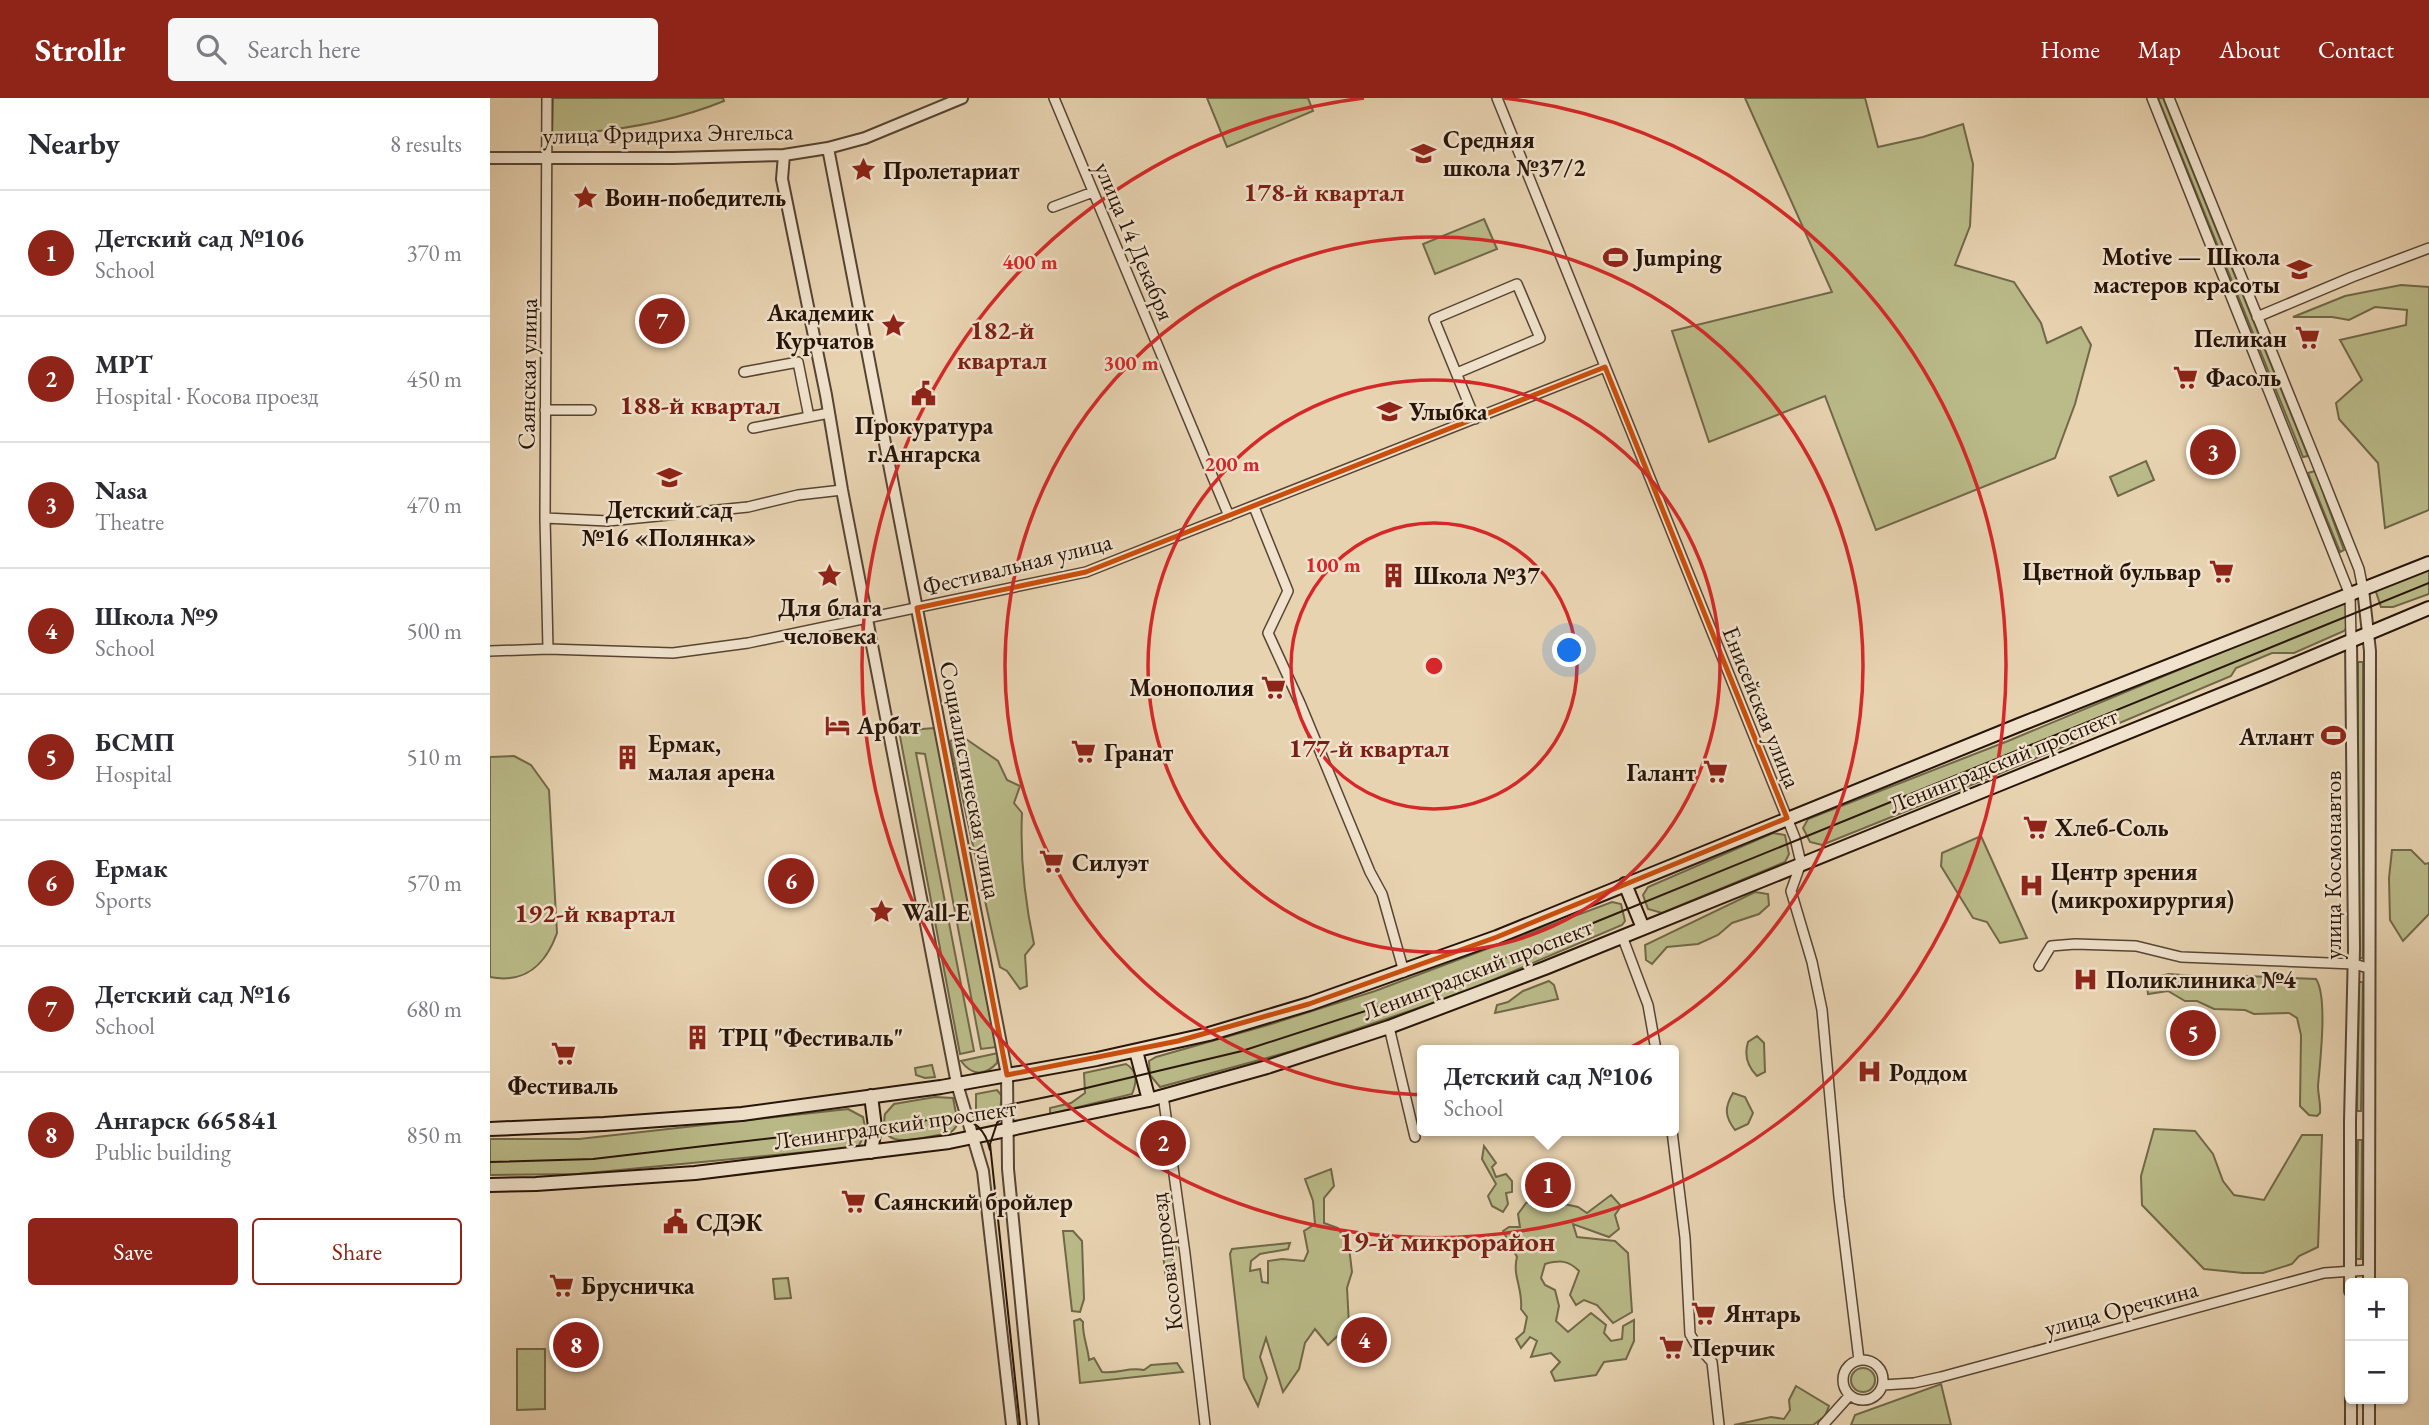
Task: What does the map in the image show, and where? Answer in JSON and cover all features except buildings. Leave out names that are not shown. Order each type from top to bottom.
[{"type":"main road","name":"Ленинградский проспект","points":[[490,1129],[742,1114],[957,1084],[1136,1051],[1222,1030],[1404,972],[1497,937],[1787,818],[2429,564]]},
{"type":"main road","name":"Ленинградский проспект","points":[[490,1185],[695,1173],[973,1138],[1149,1100],[1267,1067],[1389,1027],[1545,968],[2429,608]]},
{"type":"main road","points":[[1625,884],[1643,928]]},
{"type":"main road","points":[[1136,1051],[1149,1100]]},
{"type":"main road","points":[[871,1096],[875,1127],[871,1152]]},
{"type":"street","name":"Саянская улица","points":[[547,98],[545,518],[548,649]]},
{"type":"street","name":"улица Фридриха Энгельса","points":[[490,158],[784,155],[828,148],[865,138],[962,98]]},
{"type":"street","name":"улица 14 Декабря","points":[[1054,98],[1229,516]]},
{"type":"street","name":"Енисейская улица","points":[[1497,98],[1795,838],[1801,863]]},
{"type":"street","name":"улица Космонавтов","points":[[2152,98],[2350,594],[2354,964],[2350,1278]]},
{"type":"street","name":"улица Космонавтов","points":[[2169,98],[2316,461],[2358,569],[2363,589],[2370,654],[2369,1278]]},
{"type":"street","name":"Социалистическая улица","points":[[828,148],[1007,1075],[1007,1169],[1033,1425]]},
{"type":"street","points":[[784,155],[782,179],[957,1084],[983,1171],[1012,1425]]},
{"type":"street","points":[[1053,207],[1093,192]]},
{"type":"street","points":[[2257,317],[2429,248]]},
{"type":"street","points":[[1457,373],[1540,338],[1517,284],[1434,319],[1475,419]]},
{"type":"street","points":[[744,372],[798,362],[809,417]]},
{"type":"street","name":"Фестивальная улица","points":[[490,651],[548,649],[673,653],[748,643],[1086,572],[1605,367]]},
{"type":"street","points":[[545,410],[592,410]]},
{"type":"street","points":[[753,428],[829,413]]},
{"type":"street","points":[[2300,468],[2316,461]]},
{"type":"street","points":[[545,518],[608,522],[748,507],[798,495],[842,490]]},
{"type":"street","points":[[1254,507],[1288,591],[1268,633],[1370,872],[1382,894],[1404,972]]},
{"type":"street","points":[[1801,863],[1791,891],[1812,962],[1822,1010],[1839,1197],[1859,1360]]},
{"type":"street","points":[[1622,936],[1648,1005],[1655,1045]]},
{"type":"street","points":[[2039,966],[2051,946],[2075,944],[2137,946],[2181,957],[2354,964],[2368,968]]},
{"type":"street","points":[[1389,1027],[1415,1138]]},
{"type":"street","name":"Косова проезд","points":[[1163,1095],[1205,1425]]},
{"type":"street","points":[[1673,1136],[1685,1238],[1690,1334],[1712,1362],[1719,1425]]},
{"type":"street","name":"улица Оречкина","points":[[1850,1395],[1857,1400],[1869,1399],[1880,1391],[1883,1385],[1914,1383],[1941,1377],[2324,1273],[2368,1270]]},
{"type":"street","points":[[1823,1425],[1850,1395],[1845,1388],[1844,1376],[1849,1365],[1859,1360],[1870,1361],[1881,1372],[1883,1385]]},
{"type":"street","points":[[2351,1404],[2351,1425]]},
{"type":"street","points":[[2369,1404],[2369,1425]]},
{"type":"highlighted area","points":[[1605,367],[1787,818],[1497,937],[1309,1004],[1178,1041],[1007,1075],[917,608],[1086,572]]},
{"type":"green space","points":[[553,98],[723,98],[724,101],[658,121],[589,132],[588,136],[552,140]]},
{"type":"green space","points":[[1207,98],[1308,98],[1313,111],[1227,147]]},
{"type":"green space","points":[[1745,98],[1865,98],[1878,147],[1923,137],[1963,124],[1973,164],[1970,226],[1955,265],[2014,282],[2041,323],[2047,343],[2081,327],[2091,345],[2075,404],[2055,458],[1876,530],[1825,396],[1709,442],[1672,331],[1832,292]]},
{"type":"green space","points":[[2158,98],[2163,98],[2308,456],[2303,457]]},
{"type":"green space","points":[[1484,219],[1497,249],[1435,274],[1423,244]]},
{"type":"green space","points":[[2401,285],[2429,287],[2429,510],[2385,528],[2378,463],[2339,419],[2336,403],[2362,380],[2340,340],[2406,325],[2407,310],[2375,307],[2349,320],[2293,317],[2345,296]]},
{"type":"green space","points":[[2146,461],[2154,480],[2118,496],[2110,477]]},
{"type":"green space","points":[[2315,471],[2344,550],[2340,552],[2308,473]]},
{"type":"green space","points":[[2429,569],[2429,594],[2393,607],[2381,607],[2375,589]]},
{"type":"green space","points":[[2349,599],[2351,621],[2344,631],[2294,653],[2272,653],[2236,668],[2231,676],[1822,845],[1810,842],[1803,828],[1808,819],[2008,741]]},
{"type":"green space","points":[[2358,662],[2363,662],[2363,958],[2358,958]]},
{"type":"green space","points":[[934,728],[941,746],[997,1047],[981,1049],[925,754],[916,753],[974,1051],[960,1054],[899,731]]},
{"type":"green space","points":[[963,737],[998,761],[1007,780],[1020,786],[1014,803],[1022,813],[1024,879],[1034,944],[1025,955],[1027,986],[1020,989],[1007,971],[1000,967],[993,937],[950,741]]},
{"type":"green space","points":[[514,756],[531,765],[549,790],[557,933],[547,954],[532,969],[514,977],[502,978],[490,977],[490,757]]},
{"type":"green space","points":[[1773,833],[1785,835],[1789,854],[1785,862],[1662,913],[1648,909],[1643,895],[1648,887]]},
{"type":"green space","points":[[1981,836],[2027,938],[2000,943],[1987,922],[1973,918],[1941,866],[1942,853]]},
{"type":"green space","points":[[2392,850],[2411,850],[2425,864],[2429,863],[2429,914],[2403,941],[2390,920],[2389,878]]},
{"type":"green space","points":[[1755,892],[1768,894],[1769,905],[1759,914],[1732,923],[1718,935],[1698,944],[1667,947],[1652,964],[1646,960],[1645,945]]},
{"type":"green space","points":[[1612,902],[1621,904],[1625,921],[1622,925],[1474,988],[1292,1051],[1160,1087],[1150,1075],[1149,1061],[1156,1057],[1375,991]]},
{"type":"green space","points":[[2169,974],[2234,979],[2246,976],[2316,979],[2322,1000],[2318,1086],[2320,1113],[2317,1116],[2309,1115],[2300,1106],[2301,1035],[2297,1018],[2289,1013],[2254,1014],[2245,1010],[2214,1009],[2197,1001],[2185,1001],[2168,991],[2148,994],[2147,986],[2155,977]]},
{"type":"green space","points":[[1549,981],[1554,985],[1558,999],[1495,1013],[1497,1005]]},
{"type":"green space","points":[[2359,982],[2363,982],[2361,1111],[2357,1111]]},
{"type":"green space","points":[[1757,1036],[1764,1043],[1765,1072],[1757,1076],[1749,1064],[1746,1051],[1748,1042]]},
{"type":"green space","points":[[998,1053],[997,1063],[983,1072],[974,1072],[961,1061]]},
{"type":"green space","points":[[1126,1064],[1133,1070],[1135,1077],[1132,1094],[1050,1114],[1050,1108],[1071,1103],[1085,1093],[1084,1073]]},
{"type":"green space","points":[[932,1065],[935,1077],[916,1075],[915,1068]]},
{"type":"green space","points":[[997,1090],[1002,1096],[1000,1109],[993,1118],[985,1119],[976,1109],[976,1094]]},
{"type":"green space","points":[[1733,1093],[1745,1097],[1753,1113],[1748,1124],[1735,1130],[1727,1112]]},
{"type":"green space","points":[[935,1097],[953,1098],[958,1123],[951,1132],[903,1140],[890,1137],[886,1132],[885,1114],[894,1104]]},
{"type":"green space","points":[[848,1109],[863,1117],[866,1132],[858,1147],[578,1174],[490,1175],[490,1139],[579,1139]]},
{"type":"green space","points":[[2154,1129],[2195,1131],[2213,1154],[2223,1181],[2234,1195],[2264,1200],[2302,1135],[2322,1135],[2318,1247],[2299,1256],[2292,1264],[2263,1273],[2204,1269],[2142,1205],[2141,1176]]},
{"type":"green space","points":[[2358,1140],[2362,1140],[2361,1259],[2356,1259]]},
{"type":"green space","points":[[1484,1146],[1496,1163],[1492,1167],[1496,1177],[1506,1174],[1512,1181],[1512,1192],[1506,1193],[1508,1204],[1503,1212],[1492,1206],[1488,1196],[1496,1184],[1482,1159]]},
{"type":"green space","points":[[1331,1169],[1334,1186],[1324,1198],[1324,1223],[1338,1228],[1349,1247],[1352,1272],[1347,1288],[1349,1325],[1328,1345],[1315,1329],[1305,1343],[1299,1369],[1283,1392],[1266,1338],[1260,1357],[1267,1378],[1258,1406],[1244,1378],[1230,1254],[1232,1249],[1290,1243],[1288,1249],[1260,1254],[1251,1261],[1250,1271],[1260,1269],[1262,1282],[1268,1283],[1268,1261],[1304,1261],[1308,1252],[1304,1231],[1315,1224],[1313,1201],[1305,1179]]},
{"type":"green space","points":[[1611,1195],[1621,1206],[1615,1215],[1619,1229],[1609,1237],[1573,1224],[1577,1237],[1615,1241],[1628,1253],[1632,1312],[1613,1323],[1597,1305],[1584,1300],[1576,1305],[1570,1295],[1579,1271],[1567,1263],[1545,1264],[1541,1278],[1545,1285],[1555,1290],[1559,1306],[1556,1321],[1568,1332],[1591,1313],[1606,1325],[1604,1333],[1611,1341],[1622,1339],[1623,1326],[1634,1320],[1634,1341],[1626,1359],[1604,1362],[1596,1375],[1555,1381],[1551,1372],[1560,1362],[1551,1353],[1531,1357],[1537,1341],[1530,1337],[1521,1348],[1516,1339],[1524,1332],[1527,1317],[1521,1309],[1517,1257],[1503,1231],[1509,1227],[1520,1227],[1518,1214],[1526,1203],[1536,1198],[1578,1207],[1587,1213]]},
{"type":"green space","points":[[1063,1231],[1073,1231],[1082,1241],[1084,1299],[1080,1312],[1072,1311]]},
{"type":"green space","points":[[1161,1234],[1173,1238],[1176,1248],[1166,1281]]},
{"type":"green space","points":[[788,1278],[791,1298],[775,1299],[773,1279]]},
{"type":"green space","points":[[1080,1319],[1083,1322],[1089,1360],[1094,1358],[1102,1372],[1144,1370],[1151,1365],[1177,1363],[1183,1372],[1080,1383],[1074,1321]]},
{"type":"green space","points":[[517,1349],[545,1349],[545,1409],[517,1410]]},
{"type":"green space","points":[[1863,1368],[1871,1372],[1875,1380],[1871,1388],[1863,1392],[1855,1388],[1851,1380],[1855,1372]]},
{"type":"green space","points":[[1941,1384],[1951,1425],[1851,1425],[1855,1415]]},
{"type":"green space","points":[[1796,1386],[1829,1406],[1825,1416],[1813,1425],[1734,1425],[1771,1417],[1784,1419],[1790,1410],[1789,1400]]},
{"type":"tram line","points":[[490,1162],[593,1159],[945,1118],[1061,1094],[1242,1051],[1384,1005],[1571,932],[2429,583]]},
{"type":"tram line","points":[[1013,1105],[997,1123],[990,1144],[1020,1425]]},
{"type":"tram line","points":[[955,1118],[979,1127],[990,1150]]},
{"type":"place","name":"Средняя школа №37/2","points":[[1423,153]]},
{"type":"place","name":"Пролетариат","points":[[863,170]]},
{"type":"place","name":"Воин-победитель","points":[[585,197]]},
{"type":"place","name":"Jumping","points":[[1615,257]]},
{"type":"place","name":"Motive — Школа мастеров красоты","points":[[2300,270]]},
{"type":"place","name":"Детский сад №16","points":[[662,321]]},
{"type":"place","name":"Академик Курчатов","points":[[894,326]]},
{"type":"place","name":"Пеликан","points":[[2307,338]]},
{"type":"place","name":"Фасоль","points":[[2186,377]]},
{"type":"place","name":"Прокуратура г.Ангарска","points":[[924,394]]},
{"type":"place","name":"Улыбка","points":[[1389,411]]},
{"type":"place","name":"Nasa","points":[[2213,452]]},
{"type":"place","name":"Детский сад №16 «Полянка»","points":[[669,478]]},
{"type":"place","name":"Цветной бульвар","points":[[2221,571]]},
{"type":"place","name":"Школа №37","points":[[1394,575]]},
{"type":"place","name":"Для блага человека","points":[[830,576]]},
{"type":"place","name":"Монополия","points":[[1274,687]]},
{"type":"place","name":"Арбат","points":[[837,725]]},
{"type":"place","name":"Атлант","points":[[2334,736]]},
{"type":"place","name":"Гранат","points":[[1084,752]]},
{"type":"place","name":"Ермак, малая арена","points":[[628,757]]},
{"type":"place","name":"Галант","points":[[1716,772]]},
{"type":"place","name":"Хлеб-Соль","points":[[2035,827]]},
{"type":"place","name":"Силуэт","points":[[1052,862]]},
{"type":"place","name":"Ермак","points":[[791,881]]},
{"type":"place","name":"Центр зрения (микрохирургия)","points":[[2031,885]]},
{"type":"place","name":"Wall-E","points":[[882,912]]},
{"type":"place","name":"Поликлиника №4","points":[[2086,979]]},
{"type":"place","name":"БСМП","points":[[2193,1033]]},
{"type":"place","name":"ТРЦ \"Фестиваль\"","points":[[698,1037]]},
{"type":"place","name":"Фестиваль","points":[[563,1054]]},
{"type":"place","name":"Роддом","points":[[1869,1072]]},
{"type":"place","name":"МРТ","points":[[1163,1143]]},
{"type":"place","name":"Детский сад №106","points":[[1548,1185]]},
{"type":"place","name":"Саянский бройлер","points":[[854,1201]]},
{"type":"place","name":"СДЭК","points":[[676,1222]]},
{"type":"place","name":"Брусничка","points":[[561,1285]]},
{"type":"place","name":"Янтарь","points":[[1704,1313]]},
{"type":"place","name":"Школа №9","points":[[1364,1340]]},
{"type":"place","name":"Ангарск 665841","points":[[576,1345]]},
{"type":"place","name":"Перчик","points":[[1672,1347]]},
{"type":"district","name":"178-й квартал","points":[[1324,192]]},
{"type":"district","name":"182-й квартал","points":[[1002,345]]},
{"type":"district","name":"188-й квартал","points":[[700,405]]},
{"type":"district","name":"177-й квартал","points":[[1369,748]]},
{"type":"district","name":"192-й квартал","points":[[595,913]]},
{"type":"district","name":"19-й микрорайон","points":[[1447,1241]]}]
